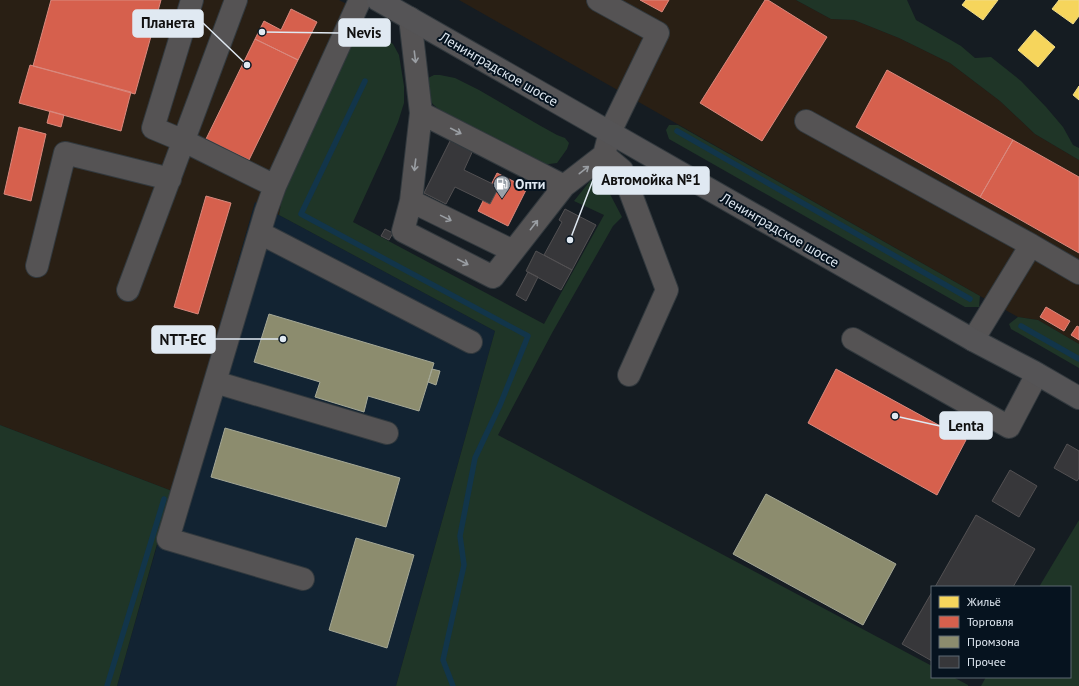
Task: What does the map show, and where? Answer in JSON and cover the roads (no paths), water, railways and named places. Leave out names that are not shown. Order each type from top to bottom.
[{"type":"main road","name":"Ленинградское шоссе","points":[[378,0],[973,340],[1079,398]]},
{"type":"lane","points":[[192,0],[153,128],[184,141],[275,186]]},
{"type":"lane","points":[[128,290],[236,0]]},
{"type":"lane","points":[[303,579],[168,539],[275,186],[360,0]]},
{"type":"lane","points":[[410,18],[421,113],[411,201],[403,231],[493,277],[564,186],[604,155],[610,132],[658,33],[598,0]]},
{"type":"lane","points":[[421,113],[564,186]]},
{"type":"lane","points":[[806,121],[1079,273]]},
{"type":"lane","points":[[37,266],[65,153],[170,179]]},
{"type":"lane","points":[[604,155],[622,170],[667,290],[629,375]]},
{"type":"lane","points":[[411,201],[513,251]]},
{"type":"lane","points":[[260,232],[471,342]]},
{"type":"lane","points":[[973,340],[1031,245]]},
{"type":"lane","points":[[853,339],[1009,427],[1037,374]]},
{"type":"lane","points":[[215,382],[387,433]]},
{"type":"waterway","points":[[365,81],[301,214],[528,336],[500,405],[475,458],[460,536],[464,565],[443,660],[453,686]]},
{"type":"waterway","points":[[677,131],[970,299]]},
{"type":"waterway","points":[[1021,326],[1079,359]]},
{"type":"waterway","points":[[107,686],[164,499]]},
{"type":"place","name":"Nevis","points":[[262,32]]},
{"type":"place","name":"Планета","points":[[247,65]]},
{"type":"place","name":"Опти","points":[[502,199]]},
{"type":"place","name":"Автомойка №1","points":[[570,240]]},
{"type":"place","name":"NTT-EC","points":[[283,339]]},
{"type":"place","name":"Lenta","points":[[895,416]]}]
